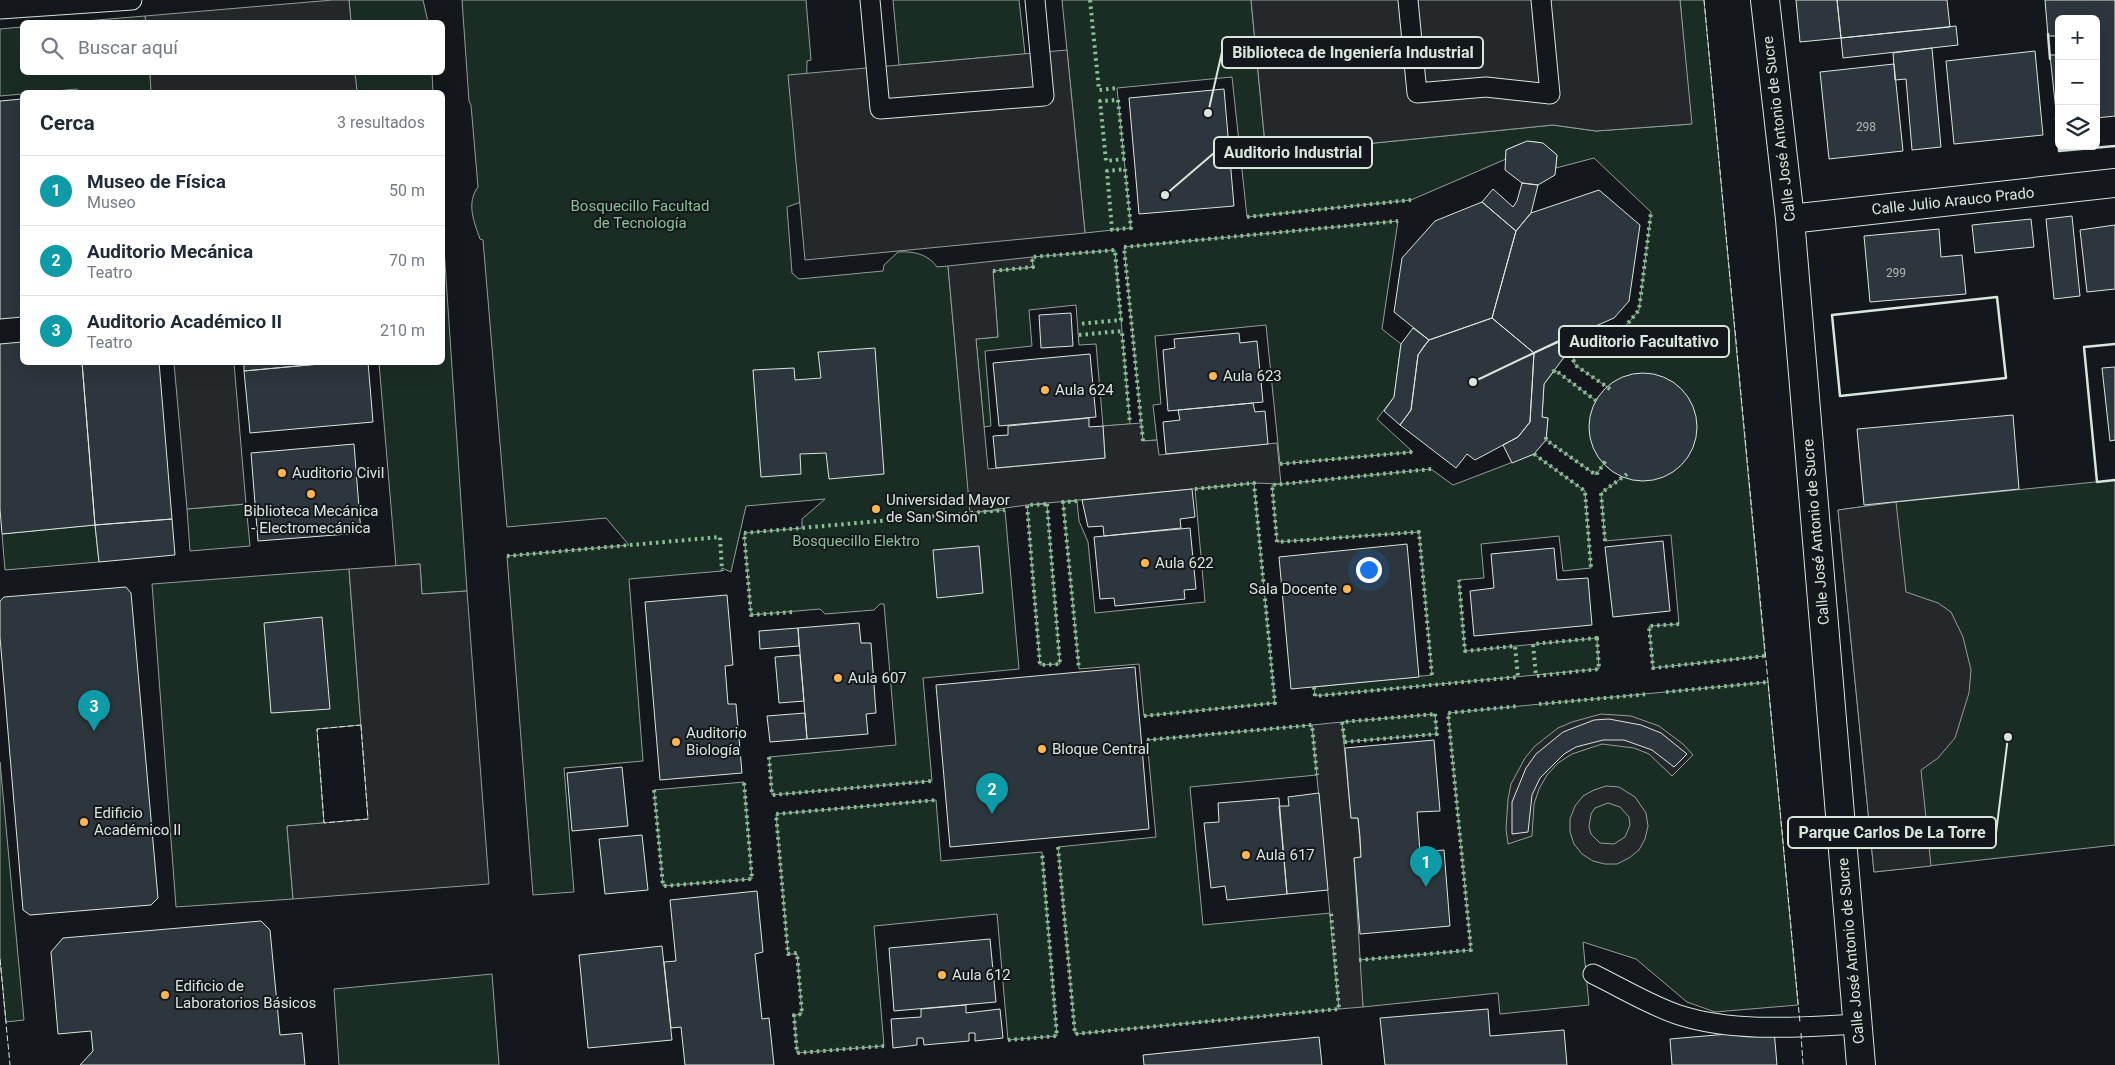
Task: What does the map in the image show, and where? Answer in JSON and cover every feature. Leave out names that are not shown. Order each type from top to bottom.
[{"type":"street","name":"Calle José Antonio de Sucre","points":[[1765,0],[1790,219],[1861,1065]]},
{"type":"street","name":"Calle Julio Arauco Prado","points":[[1790,219],[2115,183]]},
{"type":"lane","points":[[0,9],[132,0]]},
{"type":"lane","points":[[870,0],[880,109],[1044,96],[1035,0]]},
{"type":"lane","points":[[1408,0],[1418,93],[1486,87],[1550,94],[1541,0]]},
{"type":"lane","points":[[1593,974],[1678,1015],[1721,1024],[1800,1028],[1857,1024]]},
{"type":"green space","points":[[349,0],[423,0],[428,20],[351,20]]},
{"type":"green space","points":[[462,0],[806,0],[811,60],[807,61],[804,201],[787,207],[792,273],[799,279],[883,271],[884,265],[898,252],[920,254],[937,267],[948,266],[960,399],[979,512],[1005,510],[1019,669],[923,678],[932,781],[772,795],[769,757],[896,745],[884,604],[880,604],[874,610],[825,614],[820,609],[751,615],[744,533],[802,528],[802,519],[825,499],[746,506],[731,572],[722,568],[722,571],[629,579],[643,761],[564,768],[574,892],[533,895],[507,556],[629,545],[606,518],[507,527],[483,240],[480,239],[472,213],[472,199],[478,187],[471,105],[469,101]]},
{"type":"green space","points":[[893,0],[1019,0],[1025,54],[899,65]]},
{"type":"green space","points":[[1062,0],[1251,0],[1266,154],[1553,125],[1596,131],[1691,124],[1680,0],[1704,0],[1765,656],[1653,668],[1649,626],[1679,624],[1671,535],[1605,541],[1601,493],[1627,474],[1644,477],[1692,417],[1687,403],[1678,391],[1623,381],[1610,389],[1575,365],[1573,359],[1577,352],[1618,335],[1639,310],[1651,212],[1594,158],[1556,168],[1557,155],[1544,145],[1527,142],[1506,150],[1506,159],[1411,200],[1247,217],[1232,77],[1117,88],[1131,228],[1085,233]]},
{"type":"green space","points":[[145,16],[146,20],[97,20]]},
{"type":"green space","points":[[20,27],[20,75],[150,75],[151,90],[20,90],[20,94],[0,96],[0,29]]},
{"type":"green space","points":[[355,75],[432,75],[433,90],[357,90]]},
{"type":"green space","points":[[1398,221],[1382,329],[1401,344],[1394,397],[1377,419],[1413,452],[1280,464],[1266,325],[1155,336],[1161,404],[1153,405],[1157,440],[1143,441],[1124,247]]},
{"type":"green space","points":[[1115,250],[1130,424],[1103,426],[1096,344],[1079,345],[1076,305],[1029,310],[1032,346],[985,351],[991,426],[984,427],[976,339],[998,337],[993,271],[1033,267],[1032,257]]},
{"type":"green space","points":[[445,263],[467,591],[422,594],[420,564],[396,566],[379,365],[445,365]]},
{"type":"green space","points":[[1555,370],[1599,403],[1595,425],[1596,440],[1602,454],[1607,459],[1596,475],[1546,440],[1548,418],[1542,417],[1544,384]]},
{"type":"green space","points":[[1534,454],[1585,491],[1591,568],[1563,571],[1559,536],[1481,544],[1484,578],[1459,580],[1465,651],[1597,638],[1599,669],[1315,696],[1314,687],[1432,675],[1419,532],[1277,542],[1272,485],[1431,469],[1453,485]]},
{"type":"green space","points":[[2115,480],[2115,845],[1874,872],[1838,510],[1896,502]]},
{"type":"green space","points":[[1254,483],[1275,703],[1144,716],[1139,664],[1079,669],[1063,502],[1077,501],[1079,521],[1088,542],[1095,613],[1205,602],[1195,489]]},
{"type":"green space","points":[[246,504],[250,546],[190,551],[187,509]]},
{"type":"green space","points":[[1047,504],[1060,664],[1040,665],[1027,505]]},
{"type":"green space","points":[[95,525],[99,562],[5,570],[2,534]]},
{"type":"green space","points":[[349,569],[361,725],[317,729],[324,823],[287,826],[293,899],[176,907],[152,584]]},
{"type":"green space","points":[[1768,682],[1798,1005],[1715,1012],[1687,1002],[1636,959],[1583,942],[1589,1005],[1500,1014],[1498,993],[1363,1007],[1359,960],[1471,950],[1448,713]]},
{"type":"green space","points":[[1435,714],[1437,734],[1345,742],[1342,722]]},
{"type":"green space","points":[[1312,725],[1317,775],[1190,787],[1203,925],[1331,913],[1339,1009],[1075,1034],[1058,847],[1156,837],[1147,740]]},
{"type":"green space","points":[[0,762],[24,1020],[6,1022],[0,959]]},
{"type":"green space","points":[[744,782],[752,879],[663,886],[654,790]]},
{"type":"green space","points":[[936,800],[941,861],[1042,852],[1057,1036],[1008,1040],[997,914],[874,926],[884,1046],[797,1053],[794,1015],[802,1014],[797,954],[788,954],[776,814]]},
{"type":"green space","points":[[492,974],[499,1065],[339,1065],[334,989]]},
{"type":"shaded area","points":[[349,0],[351,20],[146,20],[145,16]]},
{"type":"shaded area","points":[[1251,0],[1680,0],[1692,124],[1596,131],[1553,125],[1266,154]]},
{"type":"shaded area","points":[[1067,50],[1085,233],[805,260],[788,75]]},
{"type":"shaded area","points":[[150,75],[355,75],[357,90],[151,90]]},
{"type":"shaded area","points":[[1032,257],[1033,267],[993,271],[998,337],[976,339],[988,469],[1105,458],[1103,426],[1141,423],[1143,441],[1157,440],[1159,455],[1277,443],[1281,484],[1254,483],[1027,505],[970,513],[948,266]]},
{"type":"shaded area","points":[[174,365],[234,365],[246,504],[187,509]]},
{"type":"shaded area","points":[[1643,378],[1662,381],[1678,392],[1689,408],[1692,427],[1689,446],[1678,462],[1662,473],[1643,476],[1624,473],[1608,462],[1597,446],[1594,427],[1597,408],[1608,392],[1624,381]]},
{"type":"shaded area","points":[[1896,502],[1906,592],[1938,603],[1951,612],[1963,637],[1971,670],[1969,693],[1955,738],[1938,758],[1921,770],[1931,866],[1874,872],[1838,510]]},
{"type":"shaded area","points":[[420,564],[422,594],[467,591],[489,884],[293,899],[287,826],[368,819],[349,569]]},
{"type":"shaded area","points":[[1601,714],[1631,716],[1659,726],[1683,744],[1693,755],[1672,776],[1649,754],[1634,748],[1602,744],[1572,754],[1558,763],[1547,775],[1539,789],[1534,804],[1532,836],[1508,844],[1506,829],[1508,799],[1511,784],[1525,758],[1535,746],[1558,728]]},
{"type":"shaded area","points":[[1342,722],[1351,818],[1358,818],[1361,857],[1354,858],[1363,1007],[1339,1009],[1312,725]]},
{"type":"shaded area","points":[[1606,786],[1619,787],[1635,797],[1646,813],[1648,826],[1645,839],[1639,850],[1617,864],[1593,861],[1582,854],[1574,844],[1570,832],[1570,819],[1575,806],[1583,796]],"holes":[[[1608,803],[1620,807],[1629,817],[1630,825],[1625,837],[1614,844],[1600,843],[1591,834],[1589,827],[1591,814],[1595,808]]]},
{"type":"building","points":[[1796,0],[1837,0],[1841,38],[1800,42]]},
{"type":"building","points":[[1837,0],[1947,0],[1950,27],[1841,38]]},
{"type":"building","points":[[2045,0],[2115,0],[2115,116],[2100,118],[2100,15],[2055,15],[2055,36],[2048,36]]},
{"type":"building","points":[[1956,26],[1958,45],[1843,58],[1841,38]]},
{"type":"building","points":[[1932,48],[1941,147],[1912,150],[1906,79],[1895,80],[1893,53]]},
{"type":"building","points":[[2035,51],[2043,135],[1954,144],[1946,61]]},
{"type":"building","points":[[2050,55],[2055,55],[2055,102]]},
{"type":"building","points":[[1894,64],[1903,151],[1829,159],[1820,72]]},
{"type":"building","points":[[1224,89],[1234,206],[1139,214],[1129,98]]},
{"type":"building","points":[[20,99],[20,317],[0,319],[0,101]]},
{"type":"building","points":[[1527,141],[1543,143],[1557,155],[1555,175],[1538,185],[1522,183],[1505,170],[1506,150]]},
{"type":"building","points":[[1522,183],[1538,185],[1531,213],[1516,231],[1482,202],[1493,189],[1513,207],[1517,201]]},
{"type":"building","points":[[1599,190],[1640,225],[1629,301],[1614,318],[1534,353],[1492,318],[1516,231],[1531,213]]},
{"type":"building","points":[[1482,202],[1516,231],[1492,318],[1429,340],[1394,312],[1402,258],[1435,221]]},
{"type":"building","points":[[2072,216],[2080,296],[2054,299],[2046,219]]},
{"type":"building","points":[[2031,219],[2034,247],[1975,253],[1972,225]]},
{"type":"building","points":[[2115,225],[2115,289],[2087,292],[2080,230]]},
{"type":"building","points":[[1939,229],[1941,257],[1962,255],[1966,294],[1870,302],[1864,236]]},
{"type":"building","points":[[1071,313],[1073,346],[1041,348],[1039,315]]},
{"type":"building","points":[[1492,318],[1534,353],[1530,422],[1518,437],[1475,460],[1467,454],[1456,468],[1400,425],[1411,410],[1418,355],[1429,340]]},
{"type":"building","points":[[1413,328],[1429,340],[1418,355],[1411,410],[1400,425],[1384,411],[1394,397],[1401,344]]},
{"type":"building","name":"Aula 623","points":[[1239,333],[1240,343],[1257,341],[1263,402],[1168,411],[1163,350],[1175,348],[1174,339]]},
{"type":"building","points":[[20,342],[20,365],[82,365],[95,525],[2,534],[0,509],[0,344]]},
{"type":"building","points":[[1559,342],[1568,352],[1544,384],[1542,417],[1548,418],[1546,440],[1534,454],[1512,463],[1503,445],[1518,437],[1530,422],[1534,353]]},
{"type":"building","points":[[875,348],[884,474],[829,479],[826,453],[800,454],[801,474],[761,477],[753,370],[794,368],[795,380],[821,378],[818,352]]},
{"type":"building","name":"Aula 624","points":[[1090,354],[1096,417],[999,426],[993,363]]},
{"type":"building","points":[[82,365],[159,365],[172,519],[95,525]]},
{"type":"building","points":[[244,365],[309,365],[244,371]]},
{"type":"building","points":[[309,365],[368,365],[373,422],[250,433],[244,371]]},
{"type":"building","points":[[2115,367],[2115,440],[2110,441],[2102,368]]},
{"type":"building","points":[[1643,373],[1664,377],[1681,389],[1693,406],[1697,427],[1693,448],[1681,465],[1664,477],[1643,481],[1622,477],[1605,465],[1593,448],[1589,427],[1593,406],[1605,389],[1622,377]]},
{"type":"building","points":[[1253,403],[1255,412],[1265,411],[1268,444],[1166,454],[1163,422],[1180,420],[1178,410]]},
{"type":"building","points":[[2013,415],[2019,489],[1864,505],[1857,429]]},
{"type":"building","points":[[1089,418],[1089,427],[1103,426],[1105,458],[996,468],[993,436],[1008,435],[1008,426]]},
{"type":"building","points":[[354,444],[361,533],[258,541],[251,453]]},
{"type":"building","points":[[1192,489],[1195,517],[1180,519],[1181,528],[1104,536],[1103,526],[1088,527],[1082,500]]},
{"type":"building","points":[[172,519],[175,555],[99,562],[95,525]]},
{"type":"building","name":"Aula 622","points":[[1190,528],[1196,589],[1184,590],[1185,599],[1115,606],[1114,598],[1100,599],[1094,537]]},
{"type":"building","points":[[1663,541],[1670,611],[1613,617],[1605,547]]},
{"type":"building","name":"Sala Docente","points":[[1407,544],[1419,677],[1291,689],[1279,557]]},
{"type":"building","points":[[979,546],[983,593],[937,598],[933,550]]},
{"type":"building","points":[[1554,548],[1557,580],[1588,578],[1592,625],[1474,636],[1470,591],[1494,588],[1491,554]]},
{"type":"building","name":"Edificio Académico II","points":[[126,587],[131,593],[158,898],[151,905],[30,915],[23,910],[0,637],[0,601],[4,597]]},
{"type":"building","points":[[727,595],[733,665],[725,666],[728,704],[736,704],[742,773],[660,780],[645,602]]},
{"type":"building","points":[[322,617],[330,709],[271,713],[264,623]]},
{"type":"building","name":"Aula 607","points":[[859,623],[861,643],[871,643],[876,713],[866,714],[868,734],[807,739],[798,628]]},
{"type":"building","points":[[798,628],[799,646],[760,649],[759,631]]},
{"type":"building","points":[[800,655],[804,701],[779,703],[775,657]]},
{"type":"building","name":"Bloque Central","points":[[1135,667],[1149,829],[950,847],[936,685]]},
{"type":"building","points":[[805,713],[807,739],[770,742],[767,716]]},
{"type":"building","points":[[1609,719],[1641,725],[1661,733],[1687,754],[1674,767],[1652,750],[1624,740],[1603,740],[1576,747],[1564,754],[1540,778],[1532,795],[1528,832],[1512,834],[1512,802],[1526,768],[1536,754],[1563,732],[1594,720]]},
{"type":"building","points":[[1434,740],[1440,811],[1417,812],[1420,852],[1444,850],[1450,926],[1360,934],[1354,858],[1361,857],[1360,837],[1358,818],[1351,818],[1345,748]]},
{"type":"building","points":[[622,767],[628,826],[572,831],[567,773]]},
{"type":"building","points":[[1319,793],[1328,890],[1287,894],[1279,806],[1289,806],[1288,797]]},
{"type":"building","name":"Aula 617","points":[[1279,798],[1287,894],[1227,900],[1225,886],[1211,888],[1204,823],[1219,822],[1218,803]]},
{"type":"building","points":[[642,835],[648,890],[605,894],[599,839]]},
{"type":"building","points":[[757,891],[763,952],[755,954],[762,1019],[769,1018],[774,1065],[685,1065],[681,1027],[671,1028],[664,962],[676,961],[670,900]]},
{"type":"building","name":"Edificio de Laboratorios Básicos","points":[[261,921],[270,930],[280,1035],[302,1033],[305,1065],[80,1065],[93,1051],[91,1031],[58,1034],[51,952],[63,938]]},
{"type":"building","name":"Aula 612","points":[[990,939],[996,1002],[894,1011],[889,948]]},
{"type":"building","points":[[662,946],[672,1040],[588,1048],[579,955]]},
{"type":"building","points":[[966,1005],[966,1013],[1000,1009],[1003,1038],[975,1041],[975,1033],[969,1033],[969,1041],[924,1045],[923,1038],[917,1038],[917,1045],[893,1048],[891,1019],[921,1017],[921,1009]]},
{"type":"building","points":[[1488,1009],[1490,1036],[1564,1030],[1567,1065],[1385,1065],[1380,1018]]},
{"type":"building","points":[[1774,1030],[1777,1065],[1672,1065],[1670,1039]]},
{"type":"building","points":[[1319,1037],[1322,1065],[1144,1065],[1143,1055]]},
{"type":"hedge","points":[[1090,0],[1099,90],[1117,88]]},
{"type":"hedge","points":[[1118,100],[1124,159],[1106,161],[1100,101],[1118,100]]},
{"type":"hedge","points":[[1125,169],[1131,228],[1112,230],[1107,171],[1125,169]]},
{"type":"hedge","points":[[1247,217],[1411,200]]},
{"type":"hedge","points":[[1610,389],[1575,365],[1573,359],[1577,352],[1618,335],[1639,310],[1651,212]]},
{"type":"hedge","points":[[1143,441],[1124,247],[1398,221]]},
{"type":"hedge","points":[[993,271],[1033,267],[1032,257],[1115,250],[1121,320],[1078,324]]},
{"type":"hedge","points":[[1079,335],[1122,331],[1130,424]]},
{"type":"hedge","points":[[1553,372],[1555,370],[1599,403]]},
{"type":"hedge","points":[[1546,437],[1546,440],[1596,475],[1607,459]]},
{"type":"hedge","points":[[1280,464],[1413,452]]},
{"type":"hedge","points":[[1534,454],[1585,491],[1591,568]]},
{"type":"hedge","points":[[1431,469],[1272,485],[1277,542],[1419,532],[1432,676]]},
{"type":"hedge","points":[[1605,541],[1601,493],[1627,474]]},
{"type":"hedge","points":[[1144,716],[1275,703],[1254,483],[1195,489]]},
{"type":"hedge","points":[[1077,501],[1063,502],[1079,669]]},
{"type":"hedge","points":[[1047,504],[1060,664],[1040,665],[1027,505],[1047,504]]},
{"type":"hedge","points":[[792,612],[751,615],[744,533],[1005,510]]},
{"type":"hedge","points":[[507,556],[720,537],[722,571]]},
{"type":"hedge","points":[[1314,687],[1315,696],[1518,677],[1515,646],[1465,651],[1459,580]]},
{"type":"hedge","points":[[1679,624],[1649,626],[1653,668],[1765,656]]},
{"type":"hedge","points":[[1597,638],[1599,669],[1536,676],[1533,644],[1597,638]]},
{"type":"hedge","points":[[1666,692],[1768,682]]},
{"type":"hedge","points":[[1539,704],[1649,694]]},
{"type":"hedge","points":[[1359,960],[1471,950],[1448,713],[1518,706]]},
{"type":"hedge","points":[[1435,714],[1437,734],[1345,742],[1342,722],[1435,714]]},
{"type":"hedge","points":[[1147,740],[1312,725],[1317,775]]},
{"type":"hedge","points":[[769,757],[772,795],[932,781]]},
{"type":"hedge","points":[[654,790],[663,886],[752,879],[744,782]]},
{"type":"hedge","points":[[884,1046],[797,1053],[794,1015],[802,1014],[797,953],[788,954],[776,814],[936,800]]},
{"type":"hedge","points":[[1058,847],[1075,1034],[1339,1009],[1331,913]]},
{"type":"hedge","points":[[1008,1040],[1057,1036],[1042,852]]},
{"type":"fence","points":[[1704,0],[1800,1023]]},
{"type":"fence","points":[[361,725],[368,819],[324,823],[317,729],[361,725]]},
{"type":"fence","points":[[0,959],[10,1065]]},
{"type":"fence","points":[[1801,1033],[1803,1065]]},
{"type":"wall","points":[[2048,34],[2050,59]]},
{"type":"wall","points":[[2100,147],[2115,146]]},
{"type":"wall","points":[[2059,150],[2070,150]]},
{"type":"wall","points":[[1997,297],[2006,378],[1840,396],[1832,315],[1997,297]]},
{"type":"wall","points":[[2115,344],[2084,347],[2097,482],[2115,480]]},
{"type":"place","name":"Biblioteca de Ingeniería Industrial","points":[[1208,113]]},
{"type":"place","name":"Auditorio Industrial","points":[[1165,195]]},
{"type":"place","name":"Aula 623","points":[[1213,376]]},
{"type":"place","name":"Auditorio Facultativo","points":[[1473,382]]},
{"type":"place","name":"Aula 624","points":[[1045,390]]},
{"type":"place","name":"Auditorio Civil","points":[[282,473]]},
{"type":"place","name":"Biblioteca Mecánica - Electromecánica","points":[[311,494]]},
{"type":"place","name":"Universidad Mayor de San Simón","points":[[876,509]]},
{"type":"place","name":"Aula 622","points":[[1145,563]]},
{"type":"place","name":"Sala Docente","points":[[1347,589]]},
{"type":"place","name":"Aula 607","points":[[838,678]]},
{"type":"place","name":"Auditorio Académico II","points":[[94,731]]},
{"type":"place","name":"Parque Carlos De La Torre","points":[[2008,737]]},
{"type":"place","name":"Auditorio Biología","points":[[676,742]]},
{"type":"place","name":"Bloque Central","points":[[1042,749]]},
{"type":"place","name":"Auditorio Mecánica","points":[[992,814]]},
{"type":"place","name":"Edificio Académico II","points":[[84,822]]},
{"type":"place","name":"Aula 617","points":[[1246,855]]},
{"type":"place","name":"Museo de Física","points":[[1426,887]]},
{"type":"place","name":"Aula 612","points":[[942,975]]},
{"type":"place","name":"Edificio de Laboratorios Básicos","points":[[165,995]]},
{"type":"park label","name":"Bosquecillo Facultad de Tecnología","points":[[640,214]]},
{"type":"park label","name":"Bosquecillo Elektro","points":[[856,541]]}]
